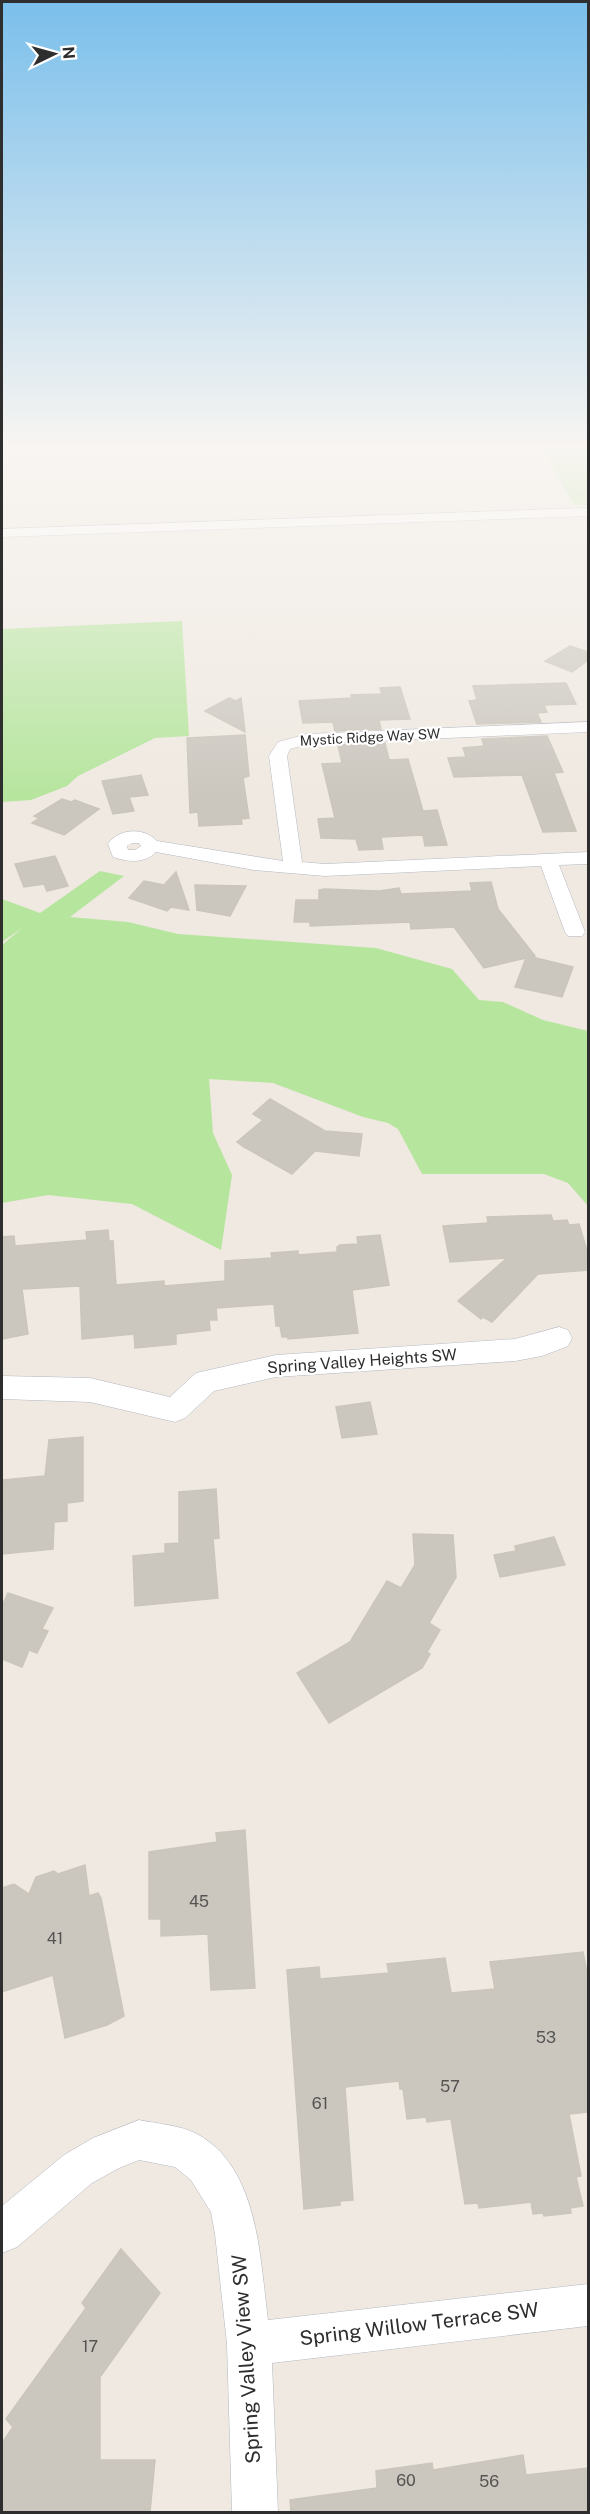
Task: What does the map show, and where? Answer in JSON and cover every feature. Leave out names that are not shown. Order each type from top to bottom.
[{"type":"street","name":"Mystic Ridge Way SW","points":[[293,867],[278,756],[284,746],[307,739],[588,727]]},
{"type":"street","points":[[151,846],[192,851],[254,864],[325,870],[588,858]]},
{"type":"street","points":[[548,860],[574,932]]},
{"type":"street","name":"Spring Valley Heights SW","points":[[2,1388],[90,1390],[175,1410],[206,1381],[241,1371],[276,1366],[514,1350],[542,1345],[560,1338]]},
{"type":"street","name":"Spring Valley View SW","points":[[2,2232],[78,2169],[108,2152],[139,2140],[184,2149],[205,2166],[223,2192],[231,2209],[249,2344],[255,2512]]},
{"type":"street","name":"Spring Willow Terrace SW","points":[[249,2344],[588,2305]]},
{"type":"green space","points":[[182,621],[189,736],[155,738],[78,776],[67,786],[31,800],[2,802],[2,629]]},
{"type":"green space","points":[[100,871],[124,876],[70,917],[128,922],[178,934],[376,948],[452,969],[479,1000],[503,1002],[543,1020],[588,1031],[588,1206],[568,1183],[544,1174],[422,1174],[398,1129],[388,1123],[363,1117],[273,1083],[209,1079],[213,1133],[232,1175],[221,1250],[132,1204],[48,1195],[2,1203],[2,945],[22,928],[2,942],[2,899],[40,913]]},
{"type":"building","points":[[570,646],[588,652],[588,660],[572,672],[545,661]]},
{"type":"building","points":[[566,683],[576,704],[544,705],[547,712],[537,713],[541,722],[477,724],[469,701],[477,700],[473,686]]},
{"type":"building","points":[[400,687],[410,719],[379,720],[381,729],[335,731],[333,722],[303,723],[299,701],[382,694],[380,688]]},
{"type":"building","points":[[229,698],[236,701],[241,698],[245,732],[205,711]]},
{"type":"building","points":[[245,735],[249,776],[243,778],[249,818],[241,819],[242,824],[199,826],[198,812],[190,813],[187,738]]},
{"type":"building","points":[[547,736],[563,772],[554,773],[576,831],[543,832],[522,775],[454,777],[448,758],[466,757],[463,748],[484,746],[482,739]]},
{"type":"building","points":[[385,743],[389,760],[408,759],[423,811],[437,810],[447,845],[425,846],[423,835],[381,837],[383,849],[359,850],[356,839],[321,838],[318,819],[335,818],[322,764],[342,763],[338,745]]},
{"type":"building","points":[[141,775],[148,795],[129,797],[134,811],[113,814],[102,781]]},
{"type":"building","points":[[62,799],[71,802],[75,800],[99,809],[64,835],[32,823],[39,818],[34,816]]},
{"type":"building","points":[[55,856],[68,886],[47,891],[44,884],[24,887],[15,864]]},
{"type":"building","points":[[176,872],[189,910],[171,907],[167,911],[129,898],[144,881],[164,885]]},
{"type":"building","points":[[491,882],[498,909],[535,956],[532,957],[573,967],[562,997],[515,987],[526,958],[484,968],[454,927],[411,929],[410,922],[310,926],[310,922],[294,922],[296,900],[319,900],[319,890],[379,891],[399,888],[401,894],[472,891],[470,883]]},
{"type":"building","points":[[195,885],[246,886],[230,916],[197,910]]},
{"type":"building","points":[[270,1099],[325,1131],[362,1134],[359,1156],[315,1151],[292,1174],[244,1147],[237,1142],[263,1120],[253,1114]]},
{"type":"building","points":[[551,1215],[553,1221],[567,1220],[569,1225],[579,1224],[588,1254],[588,1270],[538,1274],[492,1322],[483,1317],[481,1319],[458,1301],[507,1258],[450,1262],[443,1226],[488,1223],[487,1217]]},
{"type":"building","points":[[108,1230],[109,1241],[113,1241],[116,1285],[164,1281],[164,1286],[225,1281],[225,1261],[272,1258],[271,1253],[298,1251],[298,1255],[337,1252],[337,1247],[340,1245],[358,1244],[357,1237],[380,1235],[389,1285],[352,1290],[358,1333],[288,1339],[288,1337],[282,1337],[280,1326],[276,1326],[274,1304],[216,1308],[217,1320],[209,1320],[210,1330],[176,1334],[176,1344],[135,1348],[134,1334],[82,1339],[80,1286],[22,1289],[28,1334],[2,1339],[2,1237],[14,1236],[15,1246],[87,1240],[86,1232]]},
{"type":"building","points":[[370,1402],[377,1434],[342,1438],[336,1407]]},
{"type":"building","points":[[83,1437],[83,1501],[67,1503],[67,1521],[54,1522],[53,1549],[2,1554],[3,1480],[45,1476],[49,1440]]},
{"type":"building","points":[[216,1489],[219,1538],[213,1539],[218,1598],[135,1606],[133,1556],[165,1553],[165,1544],[179,1543],[179,1492]]},
{"type":"building","points":[[413,1534],[453,1535],[456,1577],[429,1623],[440,1630],[427,1652],[430,1654],[422,1668],[329,1723],[297,1673],[350,1642],[387,1581],[401,1588],[415,1565]]},
{"type":"building","points":[[554,1537],[565,1565],[500,1577],[494,1555],[516,1551],[515,1546]]},
{"type":"building","points":[[8,1593],[53,1608],[42,1629],[48,1631],[37,1653],[29,1650],[22,1667],[2,1659],[2,1606]]},
{"type":"building","points":[[245,1830],[255,1988],[211,1990],[208,1934],[161,1936],[161,1919],[149,1919],[149,1852],[217,1842],[216,1833]]},
{"type":"building","points":[[85,1865],[89,1896],[98,1893],[101,1898],[124,2016],[107,2025],[65,2038],[53,1975],[2,1992],[2,1888],[14,1884],[29,1894],[36,1877],[54,1871],[58,1874]]},
{"type":"building","points":[[583,1952],[588,1978],[588,2112],[569,2114],[581,2176],[576,2177],[583,2206],[570,2208],[571,2213],[544,2216],[543,2213],[533,2214],[531,2202],[479,2208],[478,2203],[465,2204],[451,2119],[427,2122],[426,2117],[407,2119],[403,2089],[400,2089],[399,2081],[345,2087],[353,2200],[340,2201],[340,2205],[304,2209],[287,1970],[319,1967],[320,1979],[389,1973],[387,1964],[445,1958],[451,1993],[495,1989],[490,1962]]},
{"type":"building","points":[[121,2249],[160,2293],[100,2377],[100,2460],[155,2460],[150,2512],[2,2512],[2,2443],[13,2427],[6,2419],[86,2308],[82,2303]]},
{"type":"building","points":[[523,2455],[526,2475],[588,2468],[588,2512],[291,2512],[290,2500],[377,2488],[376,2471],[432,2463],[433,2470]]}]
